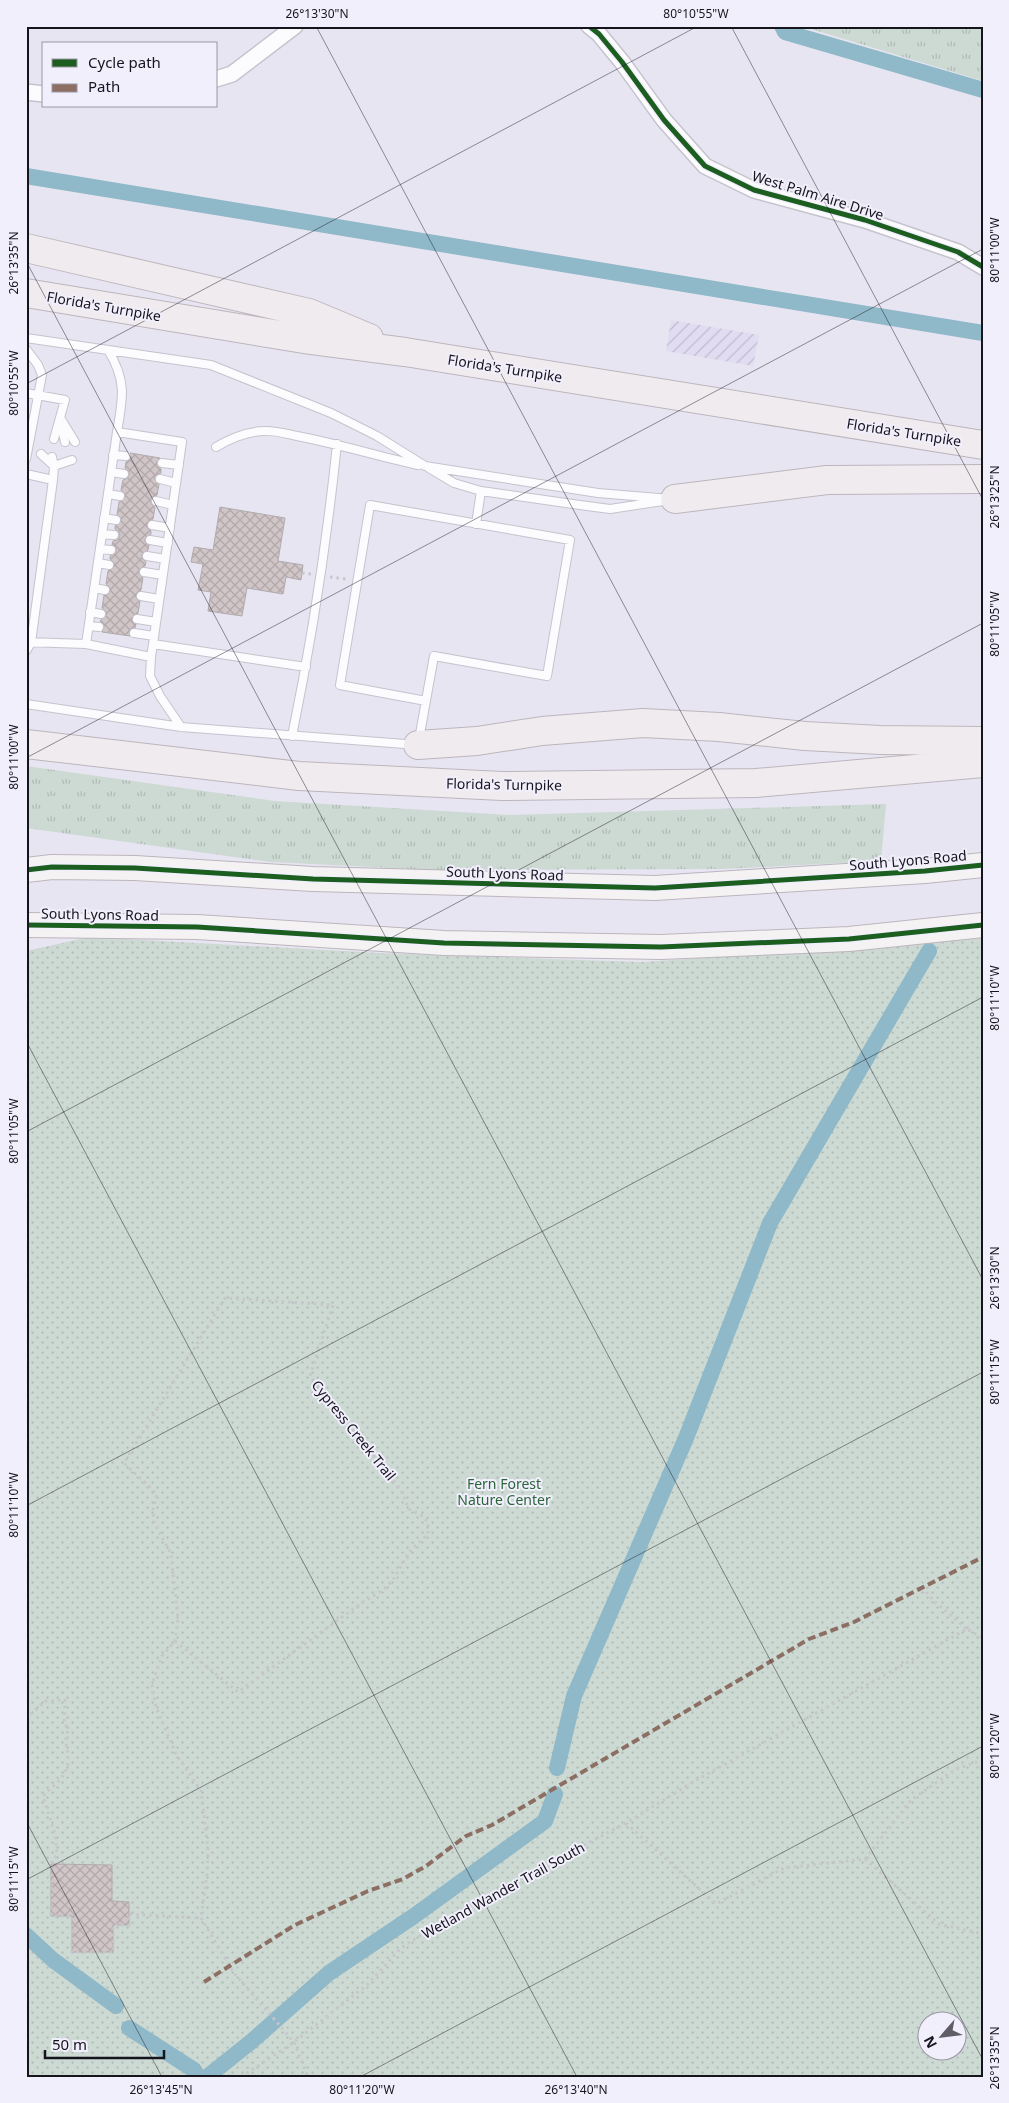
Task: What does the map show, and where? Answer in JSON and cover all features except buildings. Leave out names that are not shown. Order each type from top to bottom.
[{"type":"highway","points":[[26,248],[308,314],[405,352]]},
{"type":"highway","name":"Florida's Turnpike","points":[[26,292],[304,339],[405,352],[983,445]]},
{"type":"highway","points":[[675,499],[827,480],[983,478]]},
{"type":"highway","points":[[418,744],[477,741],[542,731],[643,723],[719,727],[804,736],[880,740],[983,741]]},
{"type":"highway","name":"Florida's Turnpike","points":[[26,744],[299,776],[502,786],[756,783],[983,763]]},
{"type":"main road","name":"South Lyons Road","points":[[26,870],[52,867],[135,868],[313,880],[655,888],[925,871],[983,865]]},
{"type":"main road","name":"South Lyons Road","points":[[26,925],[196,927],[444,943],[661,947],[849,939],[983,925]]},
{"type":"street","points":[[218,78],[232,74],[295,26]]},
{"type":"street","name":"West Palm Aire Drive","points":[[589,26],[599,34],[664,120],[705,166],[754,190],[865,220],[958,252],[983,267]]},
{"type":"street","points":[[26,92],[42,94]]},
{"type":"lane","points":[[26,338],[211,365],[330,413],[377,436],[454,483],[481,491],[610,509],[675,499]]},
{"type":"lane","points":[[26,349],[38,365],[42,375],[26,459]]},
{"type":"lane","points":[[86,644],[123,396],[118,366],[108,350]]},
{"type":"lane","points":[[26,393],[65,400],[54,439]]},
{"type":"lane","points":[[60,420],[64,442]]},
{"type":"lane","points":[[60,420],[75,442]]},
{"type":"lane","points":[[216,447],[240,435],[265,431],[337,444],[382,457],[425,466],[598,493],[675,499]]},
{"type":"lane","points":[[117,432],[182,442],[151,657],[150,676],[160,696],[180,727]]},
{"type":"lane","points":[[292,736],[306,667],[337,444]]},
{"type":"lane","points":[[41,454],[54,466]]},
{"type":"lane","points":[[113,455],[126,456]]},
{"type":"lane","points":[[26,652],[53,480],[54,466],[52,457]]},
{"type":"lane","points":[[54,466],[62,459]]},
{"type":"lane","points":[[54,466],[72,460]]},
{"type":"lane","points":[[162,463],[179,465]]},
{"type":"lane","points":[[111,472],[124,474]]},
{"type":"lane","points":[[26,474],[53,480]]},
{"type":"lane","points":[[160,479],[176,483]]},
{"type":"lane","points":[[476,524],[481,491]]},
{"type":"lane","points":[[108,494],[120,496]]},
{"type":"lane","points":[[156,501],[173,506]]},
{"type":"lane","points":[[26,704],[180,727],[418,744],[426,701],[434,656],[547,676],[570,540],[370,505],[340,685],[426,701]]},
{"type":"lane","points":[[104,518],[116,520]]},
{"type":"lane","points":[[152,525],[170,528]]},
{"type":"lane","points":[[102,534],[114,535]]},
{"type":"lane","points":[[150,540],[168,543]]},
{"type":"lane","points":[[100,549],[111,550]]},
{"type":"lane","points":[[147,556],[165,559]]},
{"type":"lane","points":[[98,563],[109,565]]},
{"type":"lane","points":[[144,572],[163,575]]},
{"type":"lane","points":[[94,588],[105,590]]},
{"type":"lane","points":[[140,596],[159,600]]},
{"type":"lane","points":[[90,612],[101,614]]},
{"type":"lane","points":[[137,619],[156,622]]},
{"type":"lane","points":[[88,626],[99,627]]},
{"type":"lane","points":[[134,633],[154,640],[306,667]]},
{"type":"lane","points":[[28,642],[86,644],[151,657]]},
{"type":"path","points":[[922,1587],[939,1606],[968,1629],[983,1638]]},
{"type":"path","points":[[175,1641],[162,1656],[152,1684],[156,1707],[176,1754],[201,1791],[208,1849],[207,1874],[201,1918],[234,1973],[294,2042],[308,2077]]},
{"type":"path","points":[[26,1719],[45,1701],[66,1700],[64,1721],[68,1732],[65,1739],[68,1760],[67,1769],[60,1780],[43,1796],[56,1840],[57,1854],[51,1864],[51,1916],[72,1916],[72,1952],[113,1952],[113,1925],[129,1926],[129,1914],[201,1918]]},
{"type":"path","points":[[626,1823],[716,1904],[784,1868],[865,1859],[911,1800],[956,1769],[983,1760]]},
{"type":"path","points":[[865,1859],[938,1924],[983,1934]]},
{"type":"shaded area","points":[[671,320],[759,335],[753,366],[666,351]]},
{"type":"green space","points":[[801,26],[983,26],[983,81]]},
{"type":"green space","points":[[26,766],[275,801],[511,815],[886,804],[881,861],[722,869],[432,870],[270,862],[26,828]]},
{"type":"green space","name":"Fern Forest Nature Center","points":[[89,937],[380,953],[642,962],[983,938],[983,2077],[26,2077],[26,951]]},
{"type":"waterway","points":[[782,26],[785,32],[983,90]]},
{"type":"waterway","points":[[26,176],[983,333]]},
{"type":"waterway","points":[[557,1768],[574,1696],[686,1438],[770,1223],[929,951]]},
{"type":"waterway","points":[[207,2077],[252,2041],[329,1973],[414,1916],[545,1821],[555,1794]]},
{"type":"waterway","points":[[26,1935],[53,1960],[116,2006]]},
{"type":"waterway","points":[[129,2028],[194,2070],[198,2077]]},
{"type":"marked path","points":[[204,1982],[295,1925],[368,1891],[403,1879],[426,1866],[466,1836],[492,1825],[809,1639],[854,1622],[983,1557]]},
{"type":"cycle path","points":[[589,26],[599,34],[664,120],[705,166],[754,190],[865,220],[958,252],[983,267]]},
{"type":"cycle path","points":[[26,870],[52,867],[135,868],[313,879],[655,888],[925,871],[983,865]]},
{"type":"cycle path","points":[[26,925],[197,927],[444,943],[661,947],[849,939],[983,925]]}]
